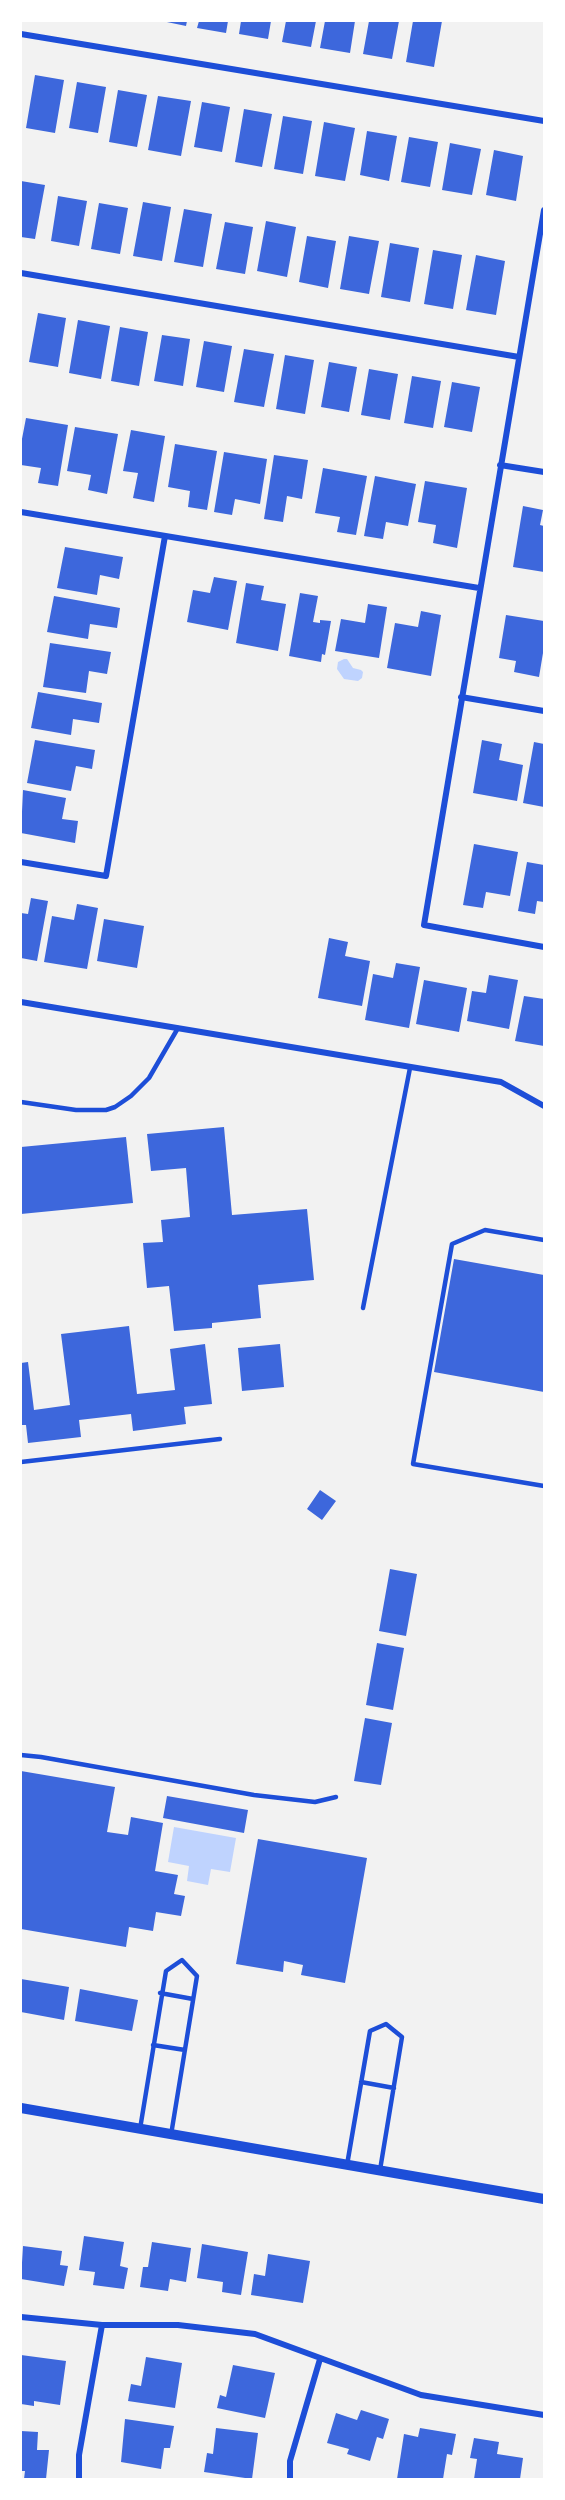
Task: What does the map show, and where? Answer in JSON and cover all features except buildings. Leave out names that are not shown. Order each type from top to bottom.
[{"type":"street","points":[[21,34],[544,121]]},
{"type":"street","points":[[544,210],[424,925],[544,946]]},
{"type":"street","points":[[21,273],[519,357]]},
{"type":"street","points":[[500,465],[544,472]]},
{"type":"street","points":[[21,512],[479,588]]},
{"type":"street","points":[[21,862],[106,876],[165,536]]},
{"type":"street","points":[[461,697],[544,711]]},
{"type":"street","points":[[21,1002],[501,1082],[544,1106]]},
{"type":"street","points":[[21,2108],[544,2199]]},
{"type":"street","points":[[21,2317],[102,2325],[178,2325],[255,2334],[421,2395],[544,2415]]},
{"type":"street","points":[[79,2479],[79,2455],[102,2325]]},
{"type":"street","points":[[290,2479],[290,2461],[320,2359]]},
{"type":"lane","points":[[21,1102],[76,1110],[106,1110],[115,1107],[131,1096],[148,1078],[178,1028]]},
{"type":"lane","points":[[363,1308],[410,1068]]},
{"type":"lane","points":[[544,1240],[485,1230],[452,1244],[413,1464],[544,1486]]},
{"type":"lane","points":[[21,1462],[220,1439]]},
{"type":"lane","points":[[21,1755],[254,1795],[315,1802],[336,1797]]},
{"type":"lane","points":[[140,2129],[165,1971],[182,1960],[197,1976],[171,2135]]},
{"type":"lane","points":[[160,1994],[193,1999]]},
{"type":"lane","points":[[347,2165],[370,2031],[386,2024],[402,2037],[380,2171]]},
{"type":"lane","points":[[153,2045],[185,2050]]},
{"type":"lane","points":[[361,2082],[394,2088]]},
{"type":"water","points":[[347,659],[353,668],[363,672],[362,678],[358,681],[344,679],[337,669],[338,662]]},
{"type":"water","points":[[174,1827],[236,1838],[230,1872],[211,1869],[208,1885],[187,1881],[189,1866],[168,1862]]}]
